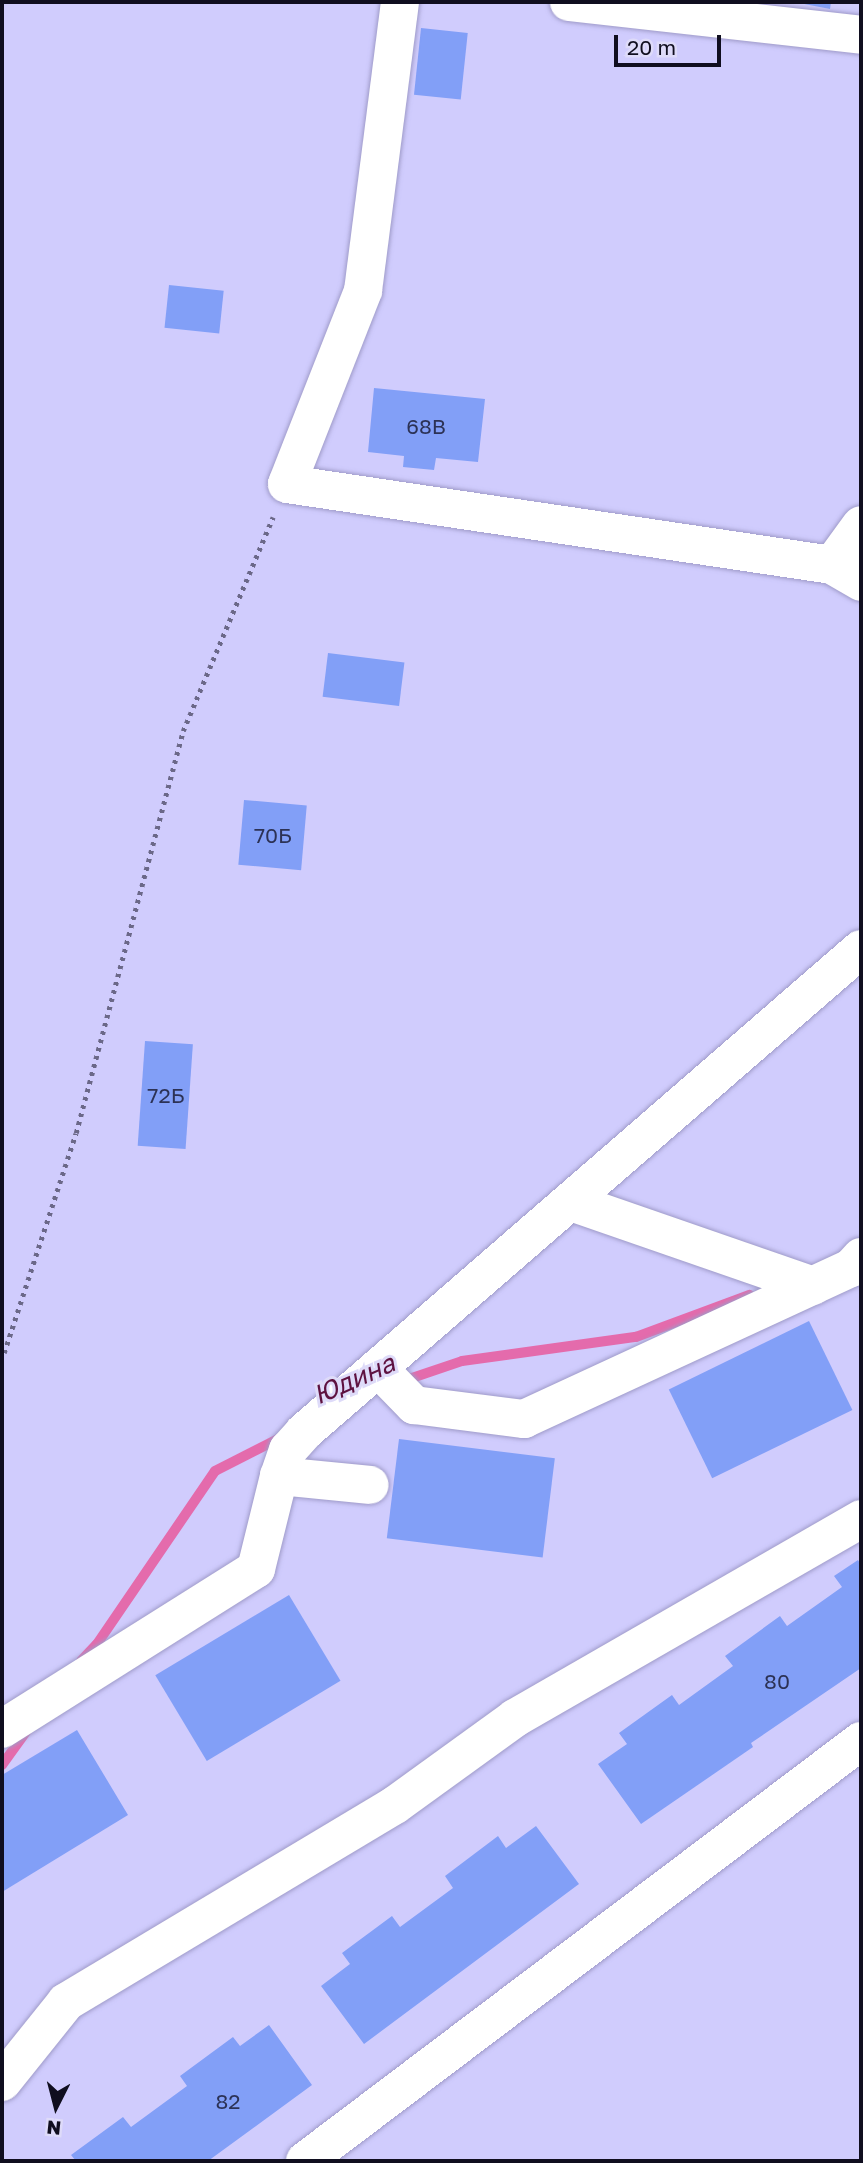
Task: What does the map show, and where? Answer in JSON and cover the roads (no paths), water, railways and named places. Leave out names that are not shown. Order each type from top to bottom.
[{"type":"lane","points":[[400,2],[363,291],[287,484],[847,573],[861,525]]},
{"type":"lane","points":[[569,2],[861,35]]},
{"type":"lane","points":[[2,1729],[256,1569],[288,1450],[304,1432],[861,949]]},
{"type":"lane","points":[[571,1202],[813,1286]]},
{"type":"lane","points":[[378,1368],[414,1405],[524,1419],[852,1268],[861,1257]]},
{"type":"lane","points":[[279,1476],[370,1485]]},
{"type":"lane","points":[[2,2082],[66,2002],[395,1805],[515,1717],[861,1519]]},
{"type":"lane","points":[[305,2161],[861,1741]]},
{"type":"waterway","name":"Юдина","points":[[403,1381],[462,1361],[636,1337],[749,1295]]},
{"type":"waterway","name":"Юдина","points":[[81,1661],[97,1644],[215,1471],[280,1438]]},
{"type":"waterway","name":"Юдина","points":[[2,1765],[28,1729]]}]
